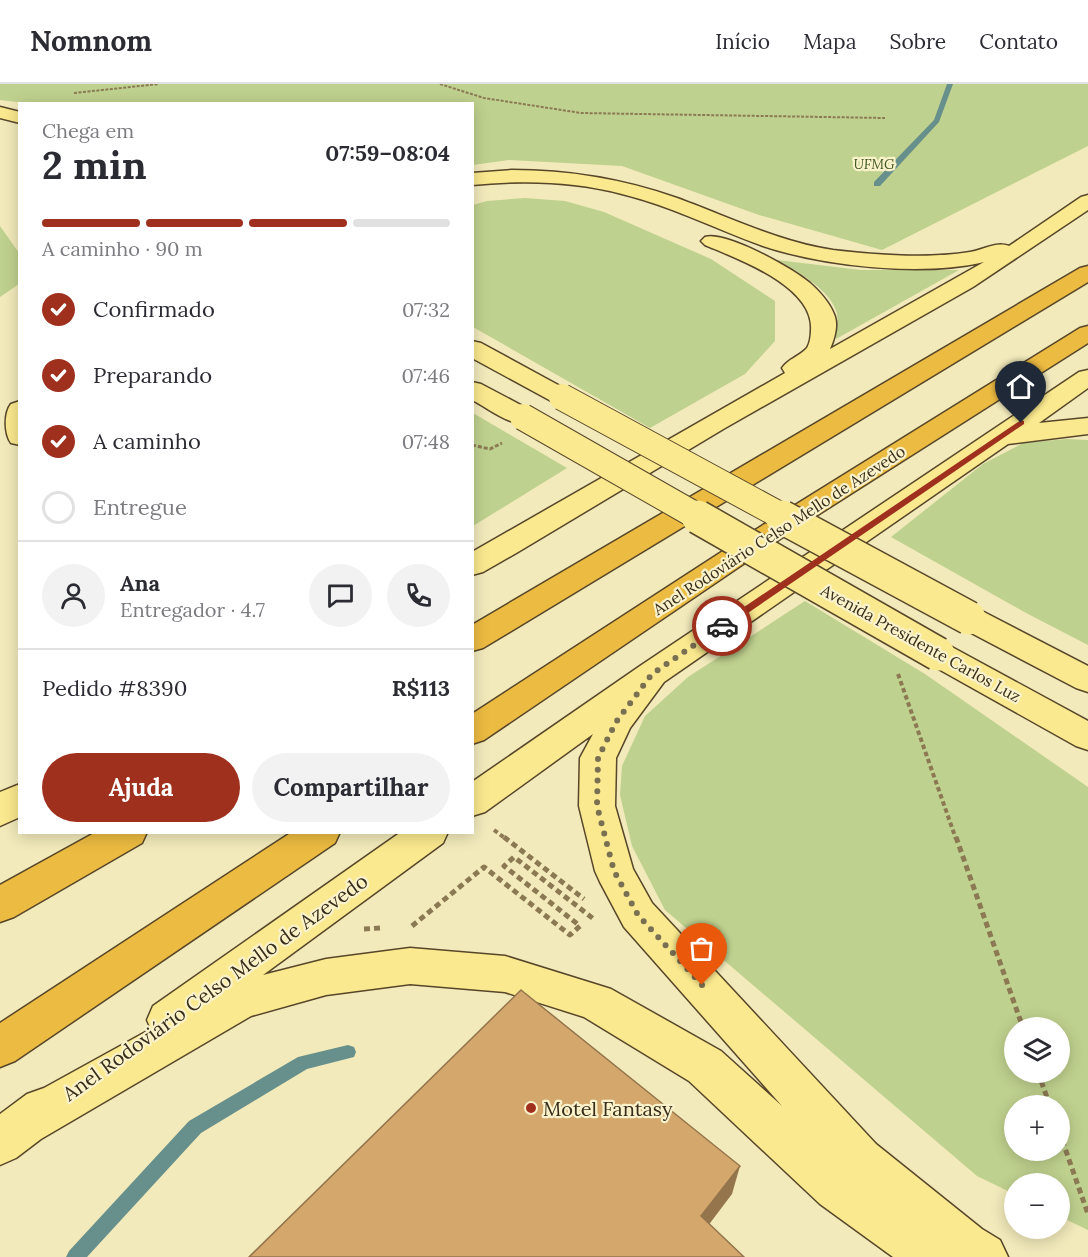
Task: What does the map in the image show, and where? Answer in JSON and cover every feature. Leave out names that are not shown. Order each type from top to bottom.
[{"type":"highway","points":[[474,639],[1088,273]]},
{"type":"highway","name":"Anel Rodoviário Celso Mello de Azevedo","points":[[474,730],[773,531],[1088,333]]},
{"type":"highway","points":[[0,905],[125,834]]},
{"type":"highway","points":[[0,1047],[319,834]]},
{"type":"main road","points":[[0,112],[18,117]]},
{"type":"main road","points":[[474,179],[546,176],[632,190],[790,247],[858,260],[928,262],[981,258],[1045,234]]},
{"type":"main road","points":[[474,199],[499,194],[551,193],[600,199],[742,253],[794,280],[818,305],[825,328],[818,350],[736,411]]},
{"type":"main road","points":[[480,560],[978,274],[1045,234],[1088,201]]},
{"type":"main road","points":[[474,347],[969,618],[1088,680]]},
{"type":"main road","points":[[474,801],[652,674],[1088,377]]},
{"type":"main road","name":"Avenida Presidente Carlos Luz","points":[[474,390],[1088,737]]},
{"type":"main road","points":[[988,446],[1033,431],[1088,426]]},
{"type":"main road","points":[[652,674],[616,722],[598,758],[597,806],[614,871],[638,915],[860,1160],[965,1246],[983,1257]]},
{"type":"main road","points":[[0,811],[18,799]]},
{"type":"main road","points":[[0,821],[18,812]]},
{"type":"main road","name":"Anel Rodoviário Celso Mello de Azevedo","points":[[12,1132],[427,834]]},
{"type":"main road","points":[[12,1132],[241,1000],[326,977],[410,966],[505,974],[596,1002],[705,1066],[837,1187],[934,1257]]},
{"type":"path","points":[[74,93],[159,84]]},
{"type":"path","points":[[440,84],[484,98],[581,113],[845,115],[885,118]]},
{"type":"path","points":[[474,445],[490,449]]},
{"type":"path","points":[[896,669],[1019,1017]]},
{"type":"path","points":[[491,828],[586,901]]},
{"type":"path","points":[[413,926],[484,867],[570,935],[580,926],[504,866],[514,857],[599,923]]},
{"type":"path","points":[[1069,1161],[1088,1214]]},
{"type":"green space","name":"UFMG","points":[[0,84],[1088,84],[1088,146],[882,250],[759,215],[622,166],[509,160],[474,165],[474,102],[18,102],[0,100]]},
{"type":"green space","points":[[525,198],[565,201],[604,212],[711,259],[775,301],[775,341],[745,374],[650,428],[474,328],[474,205],[487,201]]},
{"type":"green space","points":[[0,226],[18,252],[18,285],[0,297]]},
{"type":"green space","points":[[777,260],[861,270],[959,270],[836,339],[837,314],[834,305],[821,289],[794,269]]},
{"type":"green space","points":[[474,414],[567,468],[474,525]]},
{"type":"green space","points":[[1067,439],[1088,440],[1088,645],[891,537],[983,464],[1023,443]]},
{"type":"green space","points":[[805,601],[925,674],[1088,787],[1088,1230],[1070,1221],[1070,1173],[1004,1173],[1004,1189],[977,1176],[665,910],[632,846],[620,795],[622,766],[645,716],[688,677]]},
{"type":"building","name":"Motel Fantasy","points":[[521,990],[740,1166],[701,1216],[744,1257],[249,1257]]},
{"type":"waterway","points":[[877,184],[937,121],[950,84]]},
{"type":"waterway","points":[[75,1257],[195,1127],[304,1062],[348,1052]]},
{"type":"way so far","points":[[702,985],[638,915],[614,871],[597,806],[598,758],[616,722],[652,674],[722,626]]},
{"type":"place","name":"Motel Fantasy","points":[[531,1108]]},
{"type":"route","points":[[722,626],[1021,423]]}]
